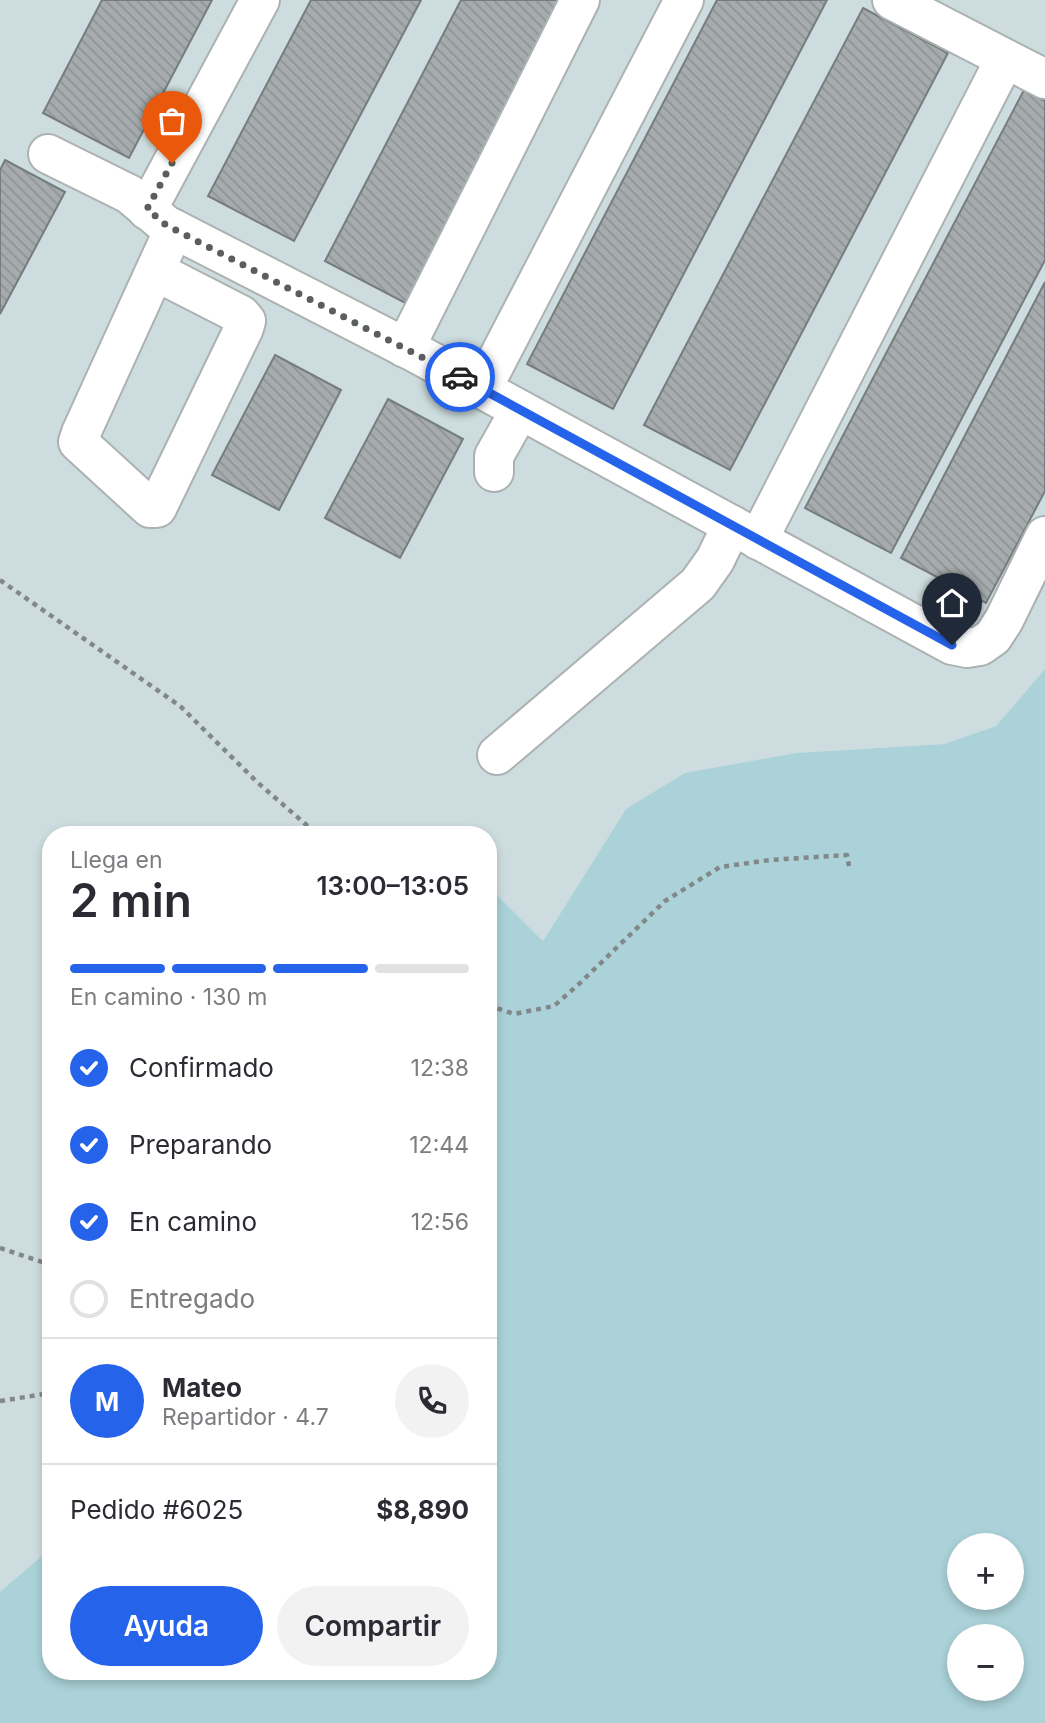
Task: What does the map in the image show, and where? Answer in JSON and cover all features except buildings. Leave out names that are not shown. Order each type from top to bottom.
[{"type":"lane","points":[[155,271],[241,315],[246,321],[157,508],[150,509],[78,442],[155,271],[161,219],[260,0]]},
{"type":"lane","points":[[405,348],[580,0]]},
{"type":"lane","points":[[482,389],[684,0]]},
{"type":"lane","points":[[892,0],[1045,79]]},
{"type":"lane","points":[[496,755],[698,584],[715,560],[745,532],[1006,59]]},
{"type":"lane","points":[[47,154],[129,194],[161,219],[482,389],[952,645],[967,648],[980,646],[993,637],[1045,536]]},
{"type":"lane","points":[[494,472],[494,456],[520,410]]},
{"type":"path","points":[[0,580],[180,706],[257,782],[308,826]]},
{"type":"path","points":[[497,1008],[514,1014],[554,1006],[665,901],[720,867],[770,860],[847,855],[849,866]]},
{"type":"path","points":[[0,1248],[42,1262]]},
{"type":"path","points":[[0,1401],[42,1394]]},
{"type":"shaded area","points":[[0,0],[1045,0],[1045,669],[996,726],[944,744],[796,753],[626,809],[543,941],[497,895],[497,826],[42,826],[42,1556],[0,1592]]},
{"type":"shaded area","points":[[1045,669],[1045,1723],[0,1723],[0,1592],[42,1556],[42,1680],[497,1680],[497,895],[543,941],[626,809],[685,773],[796,753],[944,744],[996,726]]},
{"type":"way so far","points":[[172,163],[147,209],[166,225],[460,377]]},
{"type":"route","points":[[460,377],[952,645]]}]
